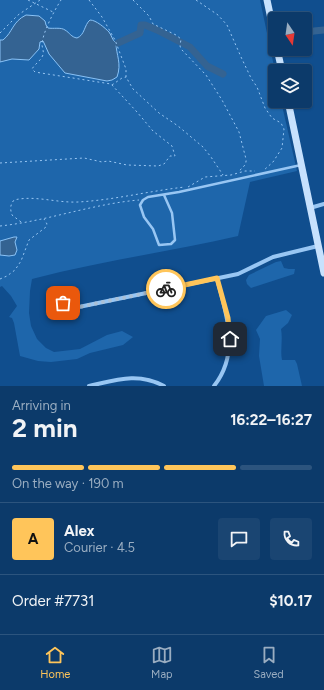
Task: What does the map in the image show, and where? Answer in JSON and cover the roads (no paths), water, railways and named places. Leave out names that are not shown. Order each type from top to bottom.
[{"type":"street","points":[[267,0],[270,12]]},
{"type":"street","points":[[290,108],[324,273]]},
{"type":"street","points":[[310,208],[324,204]]},
{"type":"street","points":[[74,308],[238,274],[273,257],[318,246]]},
{"type":"street","points":[[214,386],[228,359],[230,339],[228,318],[217,278]]},
{"type":"street","points":[[89,386],[118,379],[140,377],[150,379],[164,386]]},
{"type":"lane","points":[[164,195],[172,213],[175,240],[171,244],[159,245],[153,229],[144,217],[140,205],[143,200],[148,198],[302,165]]},
{"type":"waterway","points":[[118,43],[140,33],[141,25],[145,25],[190,47],[207,66],[223,74]]},
{"type":"waterway","points":[[312,32],[324,30]]}]
